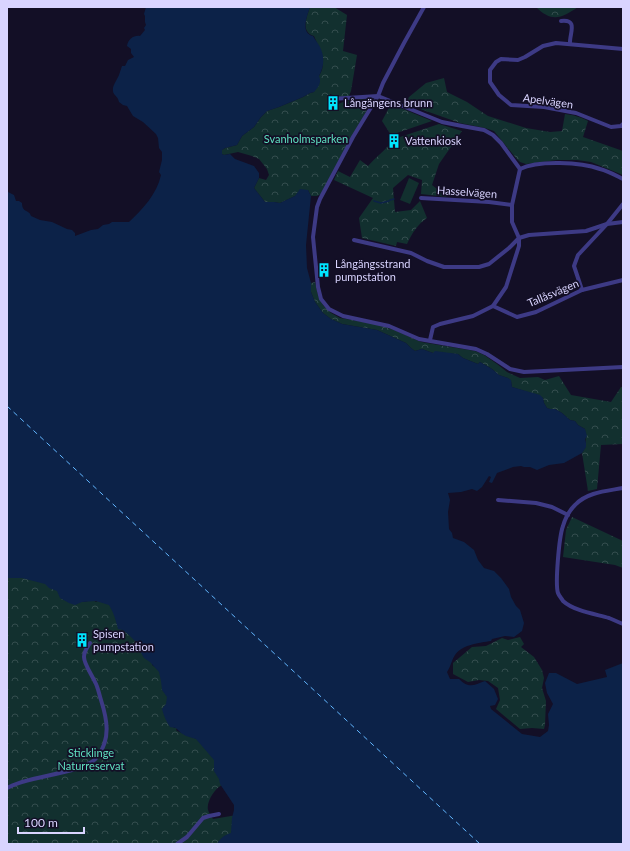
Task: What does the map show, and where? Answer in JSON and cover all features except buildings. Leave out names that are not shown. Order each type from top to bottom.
[{"type":"street","points":[[424,7],[383,82],[378,96],[353,137],[317,207],[313,237],[318,287],[321,299],[329,309],[343,316],[390,326],[419,339],[476,349],[487,354],[510,369],[524,372],[623,367]]},
{"type":"street","points":[[561,21],[569,21],[571,23],[570,44]]},
{"type":"street","name":"Apelvägen","points":[[623,49],[556,43],[543,46],[518,60],[501,59],[496,62],[490,70],[490,82],[499,95],[511,105],[544,107],[576,113],[611,126],[621,126],[623,124]]},
{"type":"street","points":[[331,99],[378,96],[442,122],[484,130],[493,135],[501,143],[520,169],[512,205],[512,222],[519,238],[520,246],[506,287],[492,306],[473,316],[433,327],[430,340]]},
{"type":"street","points":[[520,169],[526,166],[539,164],[567,163],[600,169],[623,179]]},
{"type":"street","name":"Hasselvägen","points":[[421,198],[489,202],[512,205]]},
{"type":"street","points":[[582,290],[574,266],[578,255],[607,224],[623,204]]},
{"type":"street","points":[[354,240],[411,253],[444,267],[479,267],[489,264],[519,238],[529,235],[586,231],[607,224],[623,222]]},
{"type":"street","name":"Tallåsvägen","points":[[492,306],[516,317],[536,312],[582,290],[623,280]]},
{"type":"street","points":[[623,488],[592,494],[574,505],[563,526],[560,536],[557,581],[558,592],[562,600],[572,607],[623,624]]},
{"type":"street","points":[[498,500],[536,503],[552,507],[568,515]]},
{"type":"street","points":[[7,788],[19,782],[82,767],[93,762],[98,757],[103,748],[107,730],[104,709],[96,684],[84,658],[85,650],[90,643]]},
{"type":"street","points":[[177,844],[187,838],[203,818],[219,814]]},
{"type":"green space","name":"Svanholmsparken","points":[[310,7],[334,7],[347,15],[343,51],[357,55],[349,96],[342,98],[330,94],[329,108],[333,109],[337,105],[350,100],[371,99],[372,101],[321,194],[311,196],[308,190],[280,203],[265,202],[254,188],[259,178],[266,180],[269,175],[267,169],[259,159],[238,152],[224,155],[222,154],[222,150],[237,145],[242,136],[254,127],[267,111],[314,92],[323,63],[322,54],[314,36],[307,31],[306,27],[306,19]]},
{"type":"green space","points":[[536,7],[578,7],[562,16],[552,17]]},
{"type":"green space","points":[[444,78],[447,92],[467,102],[488,116],[526,128],[550,132],[562,131],[565,114],[577,116],[588,121],[583,137],[623,151],[623,175],[591,162],[577,160],[557,160],[526,164],[520,162],[516,158],[494,131],[460,123],[406,104],[409,97],[426,83]]},
{"type":"green space","points":[[391,104],[432,121],[391,135],[382,121]]},
{"type":"green space","points":[[439,124],[462,131],[439,164],[432,185],[447,197],[421,194],[422,180],[408,175],[393,188],[395,212],[411,210],[420,201],[427,218],[416,229],[407,244],[397,242],[396,246],[362,238],[359,218],[373,198],[334,180],[338,171],[350,177],[360,160],[368,166],[390,144],[396,143],[398,141],[397,138]]},
{"type":"green space","points":[[409,178],[419,183],[410,204],[400,200]]},
{"type":"green space","points":[[315,282],[318,295],[323,305],[331,313],[340,318],[376,324],[421,342],[475,351],[484,355],[507,372],[520,378],[538,377],[545,380],[559,376],[571,395],[611,402],[621,387],[623,387],[623,444],[601,445],[597,489],[588,491],[582,453],[586,446],[585,429],[578,425],[575,421],[570,420],[555,409],[547,408],[543,398],[512,387],[511,381],[508,378],[499,375],[480,362],[478,364],[463,358],[458,354],[433,353],[422,349],[415,351],[406,343],[377,330],[342,324],[331,319],[323,313],[315,302],[311,292],[311,283]]},
{"type":"green space","points":[[572,517],[623,541],[623,568],[615,565],[563,557],[566,530]]},
{"type":"green space","name":"Sticklinge Naturreservat","points":[[7,575],[40,580],[84,602],[93,600],[96,602],[99,600],[112,605],[123,630],[129,631],[152,665],[159,670],[168,697],[167,705],[165,705],[164,710],[174,728],[177,728],[177,731],[199,740],[215,759],[222,785],[217,789],[208,803],[208,811],[213,819],[237,815],[233,833],[220,844],[7,844]]},
{"type":"green space","points":[[520,637],[524,644],[521,647],[534,657],[542,670],[544,678],[542,688],[546,701],[544,729],[520,729],[496,709],[500,700],[498,688],[488,681],[479,680],[468,682],[453,674],[453,663],[472,647],[486,646],[502,638],[508,640]]},
{"type":"water","points":[[146,7],[310,7],[306,19],[306,28],[322,51],[323,58],[323,66],[319,76],[320,83],[318,87],[314,92],[267,111],[254,127],[242,136],[237,145],[225,148],[222,150],[222,154],[230,154],[235,159],[254,166],[259,173],[259,178],[254,188],[265,202],[280,203],[295,196],[300,189],[308,190],[311,196],[306,245],[307,268],[311,283],[311,292],[315,302],[323,313],[331,319],[342,324],[377,330],[406,343],[415,351],[422,349],[433,353],[435,351],[458,354],[463,358],[478,364],[480,362],[499,375],[511,380],[512,387],[540,395],[543,398],[547,408],[555,409],[585,429],[587,436],[585,439],[586,447],[582,453],[564,463],[549,465],[537,470],[530,467],[513,467],[497,473],[492,483],[489,482],[491,477],[489,476],[482,487],[477,491],[472,489],[448,493],[450,500],[448,512],[449,529],[453,538],[464,542],[474,550],[478,560],[484,568],[494,571],[501,578],[509,589],[516,606],[520,610],[524,623],[522,631],[514,637],[505,636],[462,648],[453,658],[447,672],[450,679],[459,679],[469,685],[475,685],[485,681],[494,689],[498,699],[495,705],[490,706],[491,709],[522,734],[540,737],[548,731],[548,714],[553,704],[547,693],[545,683],[549,673],[556,673],[577,684],[607,677],[605,670],[623,663],[623,844],[217,844],[223,837],[231,833],[234,805],[220,784],[214,771],[214,760],[196,739],[186,736],[176,728],[170,727],[162,709],[166,704],[167,697],[162,690],[159,672],[144,658],[138,644],[123,630],[118,629],[114,614],[109,605],[96,601],[82,602],[75,605],[60,598],[57,591],[49,588],[45,584],[22,578],[7,578],[7,190],[14,195],[16,201],[22,203],[24,210],[29,212],[31,216],[72,230],[75,233],[75,236],[98,229],[103,225],[112,222],[129,222],[153,195],[161,175],[159,172],[162,152],[159,148],[158,138],[156,134],[143,122],[133,116],[127,106],[119,102],[118,98],[113,92],[114,85],[122,66],[125,66],[128,60],[134,57],[131,53],[131,49],[127,46],[130,39],[140,36],[145,30],[144,28],[146,25],[144,14]]},
{"type":"waterway","points":[[390,200],[394,199]]},
{"type":"waterway","points":[[374,201],[381,203],[389,201]]},
{"type":"ferry route","points":[[7,406],[480,844]]},
{"type":"place","name":"Långängens brunn","points":[[333,103]]},
{"type":"place","name":"Vattenkiosk","points":[[394,141]]},
{"type":"place","name":"Långängsstrand pumpstation","points":[[324,270]]},
{"type":"place","name":"Spisen pumpstation","points":[[82,640]]}]
